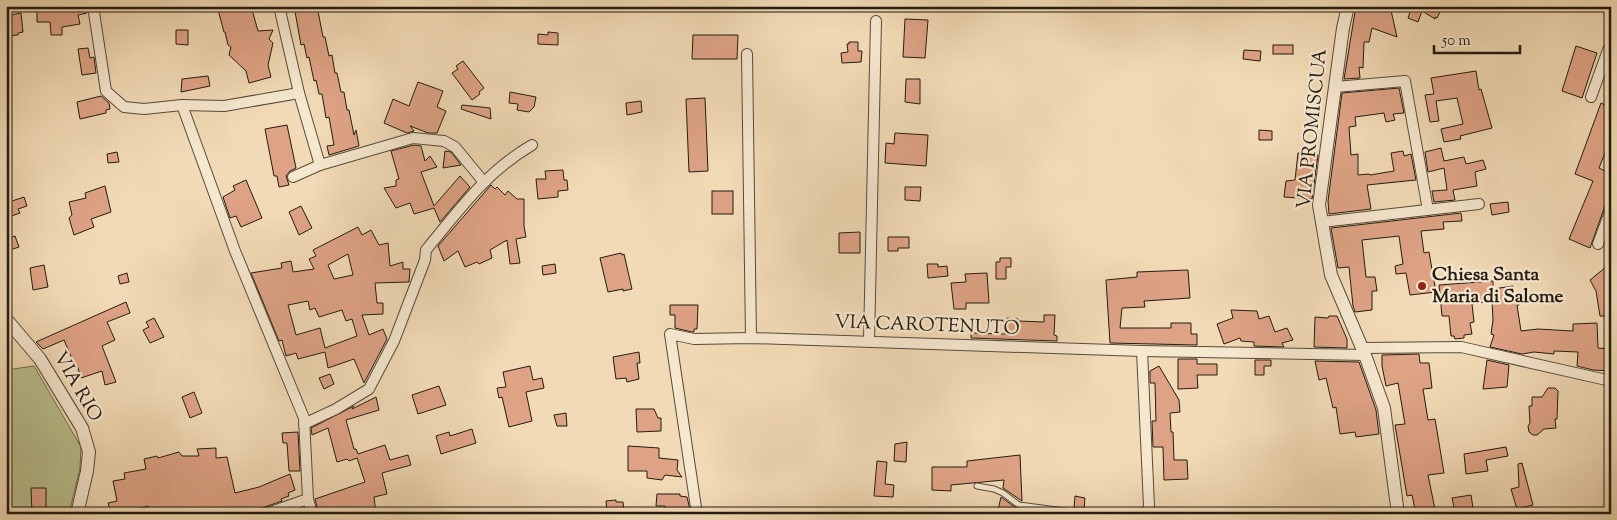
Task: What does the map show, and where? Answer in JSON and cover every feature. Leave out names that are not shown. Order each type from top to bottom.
[{"type":"street","points":[[93,6],[106,91],[124,108],[144,109],[182,105],[224,106],[299,93]]},
{"type":"street","points":[[279,6],[299,93],[320,165]]},
{"type":"street","name":"VIA PROMISCUA","points":[[1348,6],[1343,28],[1319,205],[1331,275],[1364,352],[1384,408],[1398,514]]},
{"type":"street","points":[[869,341],[876,21]]},
{"type":"street","points":[[1591,96],[1608,50],[1611,51]]},
{"type":"street","points":[[747,54],[751,338]]},
{"type":"street","points":[[1335,87],[1406,81],[1428,210]]},
{"type":"street","points":[[182,105],[235,251],[304,418],[308,499],[312,514]]},
{"type":"street","points":[[292,177],[320,165],[413,138],[444,141],[455,147],[483,181]]},
{"type":"street","points":[[304,424],[336,409],[370,389],[394,341],[425,260],[426,250],[483,181],[513,156],[532,145]]},
{"type":"street","points":[[1322,222],[1479,204]]},
{"type":"street","points":[[1598,244],[1611,209]]},
{"type":"street","name":"VIA RIO","points":[[6,319],[40,359],[82,428],[89,452],[87,472],[77,514]]},
{"type":"street","name":"VIA CAROTENUTO","points":[[697,514],[670,334],[694,339],[751,338],[869,341],[1142,352],[1364,352],[1461,347],[1611,381]]},
{"type":"street","points":[[1142,352],[1149,506],[1146,514]]},
{"type":"street","points":[[265,514],[308,499]]},
{"type":"lane","points":[[977,486],[994,489],[1003,493],[1019,505],[1088,514]]},
{"type":"green space","points":[[34,366],[81,447],[80,468],[69,514],[6,514],[6,370]]},
{"type":"building","points":[[37,6],[86,6],[87,13],[78,15],[80,24],[62,27],[62,35],[51,35],[50,22],[37,22]]},
{"type":"building","points":[[217,6],[251,6],[258,31],[273,30],[269,39],[273,43],[268,65],[271,77],[249,83],[246,71],[229,55],[231,47],[228,45]]},
{"type":"building","points":[[294,6],[317,6],[323,37],[325,37],[329,56],[332,55],[335,73],[337,73],[341,92],[344,92],[347,110],[349,110],[354,135],[356,130],[359,146],[329,155],[327,146],[334,145],[329,117],[326,118],[322,94],[319,94],[316,80],[314,81],[304,44],[301,45]]},
{"type":"building","points":[[1356,6],[1390,6],[1397,37],[1372,28],[1369,42],[1364,42],[1363,68],[1359,67],[1360,78],[1344,79]]},
{"type":"building","points":[[1412,6],[1443,6],[1435,19],[1422,11],[1418,22],[1408,18]]},
{"type":"building","points":[[21,13],[23,32],[18,33],[18,35],[6,36],[6,16]]},
{"type":"building","points":[[905,19],[928,20],[925,58],[903,57]]},
{"type":"building","points":[[176,30],[188,30],[188,45],[176,44]]},
{"type":"building","points":[[548,32],[558,33],[558,45],[538,44],[538,34],[548,35]]},
{"type":"building","points":[[693,35],[738,35],[737,59],[692,59]]},
{"type":"building","points":[[849,42],[858,42],[858,51],[862,51],[861,62],[842,63],[841,53],[848,52],[847,44]]},
{"type":"building","points":[[1273,45],[1293,45],[1293,54],[1273,54]]},
{"type":"building","points":[[1576,46],[1597,53],[1582,98],[1562,91]]},
{"type":"building","points":[[88,48],[90,58],[94,57],[96,73],[82,75],[78,49]]},
{"type":"building","points":[[1244,50],[1261,51],[1260,61],[1243,59]]},
{"type":"building","points":[[463,61],[484,88],[472,100],[452,73],[458,69],[456,66]]},
{"type":"building","points":[[1476,71],[1479,90],[1481,89],[1492,128],[1460,136],[1461,139],[1444,142],[1441,129],[1463,124],[1457,98],[1436,101],[1439,121],[1430,122],[1425,95],[1434,94],[1431,78]]},
{"type":"building","points":[[208,76],[210,86],[181,92],[182,79]]},
{"type":"building","points":[[906,79],[920,79],[920,104],[905,102]]},
{"type":"building","points":[[418,82],[443,91],[437,107],[446,111],[437,133],[428,133],[410,126],[414,131],[407,133],[384,123],[393,99],[409,106]]},
{"type":"building","points":[[1399,88],[1404,113],[1393,114],[1395,120],[1386,122],[1384,113],[1355,117],[1356,126],[1349,127],[1351,155],[1358,154],[1358,175],[1370,175],[1394,171],[1391,153],[1403,151],[1404,156],[1411,154],[1416,180],[1367,185],[1371,209],[1329,214],[1328,201],[1342,93]]},
{"type":"building","points":[[510,92],[536,97],[534,107],[529,112],[517,110],[518,104],[509,103]]},
{"type":"building","points":[[101,96],[109,103],[110,109],[106,110],[106,113],[80,119],[77,102]]},
{"type":"building","points":[[705,98],[708,171],[689,172],[686,99]]},
{"type":"building","points":[[641,101],[642,112],[627,115],[626,103]]},
{"type":"building","points":[[1601,103],[1611,108],[1611,138],[1599,168],[1611,174],[1611,189],[1590,248],[1569,239],[1593,181],[1575,174]]},
{"type":"building","points":[[462,105],[490,108],[491,119],[461,109]]},
{"type":"building","points":[[287,125],[296,168],[286,176],[289,185],[279,187],[277,176],[274,176],[265,129]]},
{"type":"building","points":[[1259,130],[1272,131],[1272,140],[1259,140]]},
{"type":"building","points":[[895,133],[928,135],[926,166],[885,163],[886,143],[894,144]]},
{"type":"building","points":[[414,145],[421,146],[425,161],[430,156],[437,167],[421,172],[434,206],[460,176],[470,187],[440,222],[434,208],[414,214],[410,203],[396,208],[384,188],[396,186],[396,180],[399,179],[391,151]]},
{"type":"building","points":[[1441,148],[1444,161],[1464,157],[1466,164],[1483,160],[1486,169],[1475,172],[1477,186],[1453,190],[1455,200],[1434,202],[1432,191],[1447,190],[1444,168],[1428,172],[1425,152]]},
{"type":"building","points":[[445,151],[451,152],[461,165],[443,168]]},
{"type":"building","points":[[117,152],[119,162],[108,163],[107,154]]},
{"type":"building","points":[[1298,153],[1318,155],[1312,199],[1284,197],[1286,181],[1295,180]]},
{"type":"building","points":[[563,170],[568,190],[558,191],[558,197],[538,199],[536,179],[546,179],[545,171]]},
{"type":"building","points":[[246,180],[262,218],[241,227],[236,216],[230,218],[223,197],[235,190],[233,186]]},
{"type":"building","points":[[491,185],[495,189],[497,187],[505,195],[508,191],[517,199],[524,199],[526,237],[516,239],[520,263],[510,264],[507,240],[490,250],[492,258],[479,264],[477,262],[465,267],[458,251],[444,261],[438,246]]},
{"type":"building","points":[[105,186],[111,212],[91,219],[94,227],[74,235],[69,218],[72,215],[69,202],[86,198],[85,193]]},
{"type":"building","points":[[905,187],[921,187],[920,201],[905,200]]},
{"type":"building","points":[[712,191],[733,191],[733,214],[712,214]]},
{"type":"building","points":[[24,197],[27,206],[18,209],[20,213],[6,218],[6,203]]},
{"type":"building","points":[[1508,202],[1509,212],[1492,215],[1490,204]]},
{"type":"building","points":[[301,206],[312,228],[299,235],[289,212]]},
{"type":"building","points":[[1461,213],[1462,221],[1443,222],[1444,229],[1421,231],[1424,253],[1429,252],[1436,292],[1410,295],[1406,273],[1396,274],[1395,266],[1403,264],[1399,236],[1362,240],[1366,277],[1375,277],[1377,291],[1372,291],[1372,310],[1355,312],[1349,267],[1338,268],[1331,228]]},
{"type":"building","points":[[358,227],[362,235],[371,230],[379,245],[388,243],[390,266],[403,262],[403,269],[410,269],[409,282],[375,283],[377,303],[383,303],[383,314],[362,315],[369,335],[383,329],[387,339],[364,383],[354,359],[328,368],[325,352],[298,359],[296,353],[286,356],[282,340],[279,341],[251,273],[282,268],[281,263],[291,261],[293,272],[314,269],[309,259],[316,256],[313,250]],"holes":[[[348,254],[353,275],[334,279],[328,265]],[[308,301],[310,310],[315,308],[319,317],[342,310],[346,321],[352,319],[357,336],[325,348],[320,328],[296,335],[288,305]]]},
{"type":"building","points":[[860,232],[860,253],[839,253],[839,233]]},
{"type":"building","points":[[15,236],[19,247],[10,250],[6,239]]},
{"type":"building","points":[[888,237],[909,237],[909,248],[898,248],[898,251],[888,251]]},
{"type":"building","points":[[621,253],[622,255],[624,254],[632,289],[608,292],[600,258]]},
{"type":"building","points":[[1000,258],[1011,258],[1011,267],[1006,267],[1006,279],[996,279],[996,262],[1000,262]]},
{"type":"building","points":[[555,264],[556,273],[543,275],[542,266]]},
{"type":"building","points":[[927,264],[938,264],[938,267],[947,266],[948,276],[928,278]]},
{"type":"building","points":[[44,265],[48,287],[33,290],[30,268]]},
{"type":"building","points":[[1606,267],[1611,274],[1611,316],[1600,316],[1596,291],[1590,280]]},
{"type":"building","points":[[1188,270],[1190,298],[1144,301],[1145,307],[1122,308],[1120,328],[1171,328],[1171,323],[1191,323],[1191,334],[1197,334],[1197,345],[1110,343],[1106,280],[1137,277],[1137,272]]},
{"type":"building","points":[[127,273],[129,282],[120,284],[118,276]]},
{"type":"building","points":[[987,273],[989,303],[966,303],[966,309],[954,309],[951,283],[966,282],[965,274]]},
{"type":"building","points":[[1493,281],[1493,289],[1513,286],[1519,305],[1517,305],[1521,331],[1538,329],[1573,331],[1573,324],[1597,323],[1598,348],[1611,349],[1611,371],[1593,370],[1577,366],[1578,352],[1554,351],[1554,354],[1534,352],[1522,354],[1490,347],[1494,335],[1491,334],[1493,320],[1492,301],[1472,304],[1474,322],[1470,323],[1472,334],[1464,335],[1464,338],[1455,339],[1454,336],[1451,336],[1449,316],[1442,316],[1439,285]]},
{"type":"building","points":[[126,302],[130,313],[107,322],[115,340],[102,346],[116,382],[105,385],[102,371],[81,378],[77,365],[75,366],[64,340],[43,349],[36,342]]},
{"type":"building","points":[[670,305],[698,305],[697,329],[694,329],[694,332],[675,328],[675,315],[670,315]]},
{"type":"building","points":[[1231,310],[1257,311],[1259,319],[1269,316],[1275,332],[1287,328],[1293,340],[1282,343],[1284,347],[1254,346],[1254,342],[1241,341],[1240,338],[1224,344],[1217,324],[1233,318]]},
{"type":"building","points":[[1044,315],[1055,315],[1054,335],[1057,336],[1057,341],[971,338],[971,333],[1007,334],[1007,318],[1018,319],[1018,321],[1044,322]]},
{"type":"building","points":[[1329,316],[1337,316],[1347,339],[1347,348],[1314,347],[1315,317],[1328,318]]},
{"type":"building","points":[[154,318],[164,337],[150,343],[143,330],[149,327],[146,322]]},
{"type":"building","points":[[639,352],[640,363],[637,363],[639,379],[627,382],[626,378],[616,379],[613,357]]},
{"type":"building","points":[[1419,354],[1420,363],[1429,363],[1432,388],[1423,389],[1428,420],[1435,419],[1444,473],[1428,475],[1436,514],[1416,514],[1412,495],[1407,496],[1395,425],[1405,424],[1398,383],[1386,386],[1382,366],[1382,355]]},
{"type":"building","points":[[1178,359],[1197,359],[1197,364],[1217,364],[1217,375],[1197,375],[1198,388],[1178,389]]},
{"type":"building","points":[[1255,360],[1271,360],[1271,366],[1264,366],[1264,375],[1255,375]]},
{"type":"building","points":[[1487,360],[1509,365],[1507,387],[1483,389]]},
{"type":"building","points":[[1315,361],[1359,362],[1376,410],[1379,434],[1356,437],[1355,432],[1340,434],[1336,407],[1333,408],[1326,378],[1319,380]]},
{"type":"building","points":[[530,366],[533,380],[542,378],[544,388],[526,392],[532,421],[509,427],[502,397],[499,398],[497,388],[506,387],[503,372]]},
{"type":"building","points":[[1159,366],[1179,400],[1180,412],[1170,413],[1174,460],[1187,460],[1188,479],[1164,480],[1163,447],[1153,447],[1152,421],[1156,421],[1155,383],[1150,383],[1150,371]]},
{"type":"building","points":[[330,374],[334,384],[324,389],[319,378]]},
{"type":"building","points":[[439,386],[446,405],[418,414],[412,395]]},
{"type":"building","points":[[1548,388],[1555,388],[1558,391],[1556,428],[1544,429],[1537,435],[1533,435],[1529,432],[1528,426],[1530,423],[1529,406],[1532,406],[1532,397],[1542,397]]},
{"type":"building","points":[[194,392],[202,413],[190,418],[182,397]]},
{"type":"building","points":[[376,397],[379,410],[346,420],[354,449],[356,449],[358,454],[385,445],[390,460],[408,455],[411,465],[382,473],[387,494],[374,497],[376,514],[319,514],[315,499],[365,482],[357,458],[337,462],[328,428],[312,435],[311,428]]},
{"type":"building","points":[[636,409],[654,409],[658,418],[661,418],[661,431],[637,432]]},
{"type":"building","points":[[566,413],[567,426],[557,426],[554,415]]},
{"type":"building","points":[[472,429],[476,443],[441,454],[436,436],[449,432],[450,436]]},
{"type":"building","points":[[298,432],[300,471],[289,471],[287,443],[283,443],[282,433]]},
{"type":"building","points":[[907,442],[906,462],[894,461],[895,444]]},
{"type":"building","points":[[628,446],[659,448],[659,458],[678,460],[677,470],[682,477],[665,475],[662,480],[647,478],[647,471],[628,471]]},
{"type":"building","points":[[1506,447],[1508,456],[1486,460],[1488,471],[1466,474],[1464,454]]},
{"type":"building","points":[[216,448],[216,458],[227,457],[235,493],[259,487],[290,474],[295,490],[288,493],[289,496],[281,499],[282,501],[262,508],[258,514],[150,514],[148,506],[122,514],[121,509],[111,512],[108,503],[117,501],[113,481],[125,479],[124,473],[146,469],[144,459],[157,456],[158,458],[179,452],[182,456],[199,456],[197,449]]},
{"type":"building","points":[[1020,455],[1022,501],[1003,488],[1004,480],[951,485],[951,491],[932,490],[932,467],[967,467],[967,461]]},
{"type":"building","points":[[877,461],[887,462],[885,484],[894,485],[893,497],[874,496]]},
{"type":"building","points":[[1522,463],[1533,505],[1517,509],[1511,489],[1519,487],[1518,464]]},
{"type":"building","points":[[31,488],[46,488],[46,514],[32,514]]},
{"type":"building","points":[[657,494],[680,494],[680,496],[687,497],[690,510],[665,510],[665,506],[656,506]]},
{"type":"building","points":[[1471,495],[1473,508],[1455,512],[1452,498]]},
{"type":"building","points":[[1075,496],[1085,498],[1084,509],[1074,508]]},
{"type":"building","points":[[1001,497],[1016,508],[1023,510],[1023,514],[997,514]]},
{"type":"building","points":[[616,500],[616,502],[623,502],[624,511],[607,513],[606,501]]},
{"type":"place","name":"Chiesa Santa Maria di Salome","points":[[1422,286]]}]
